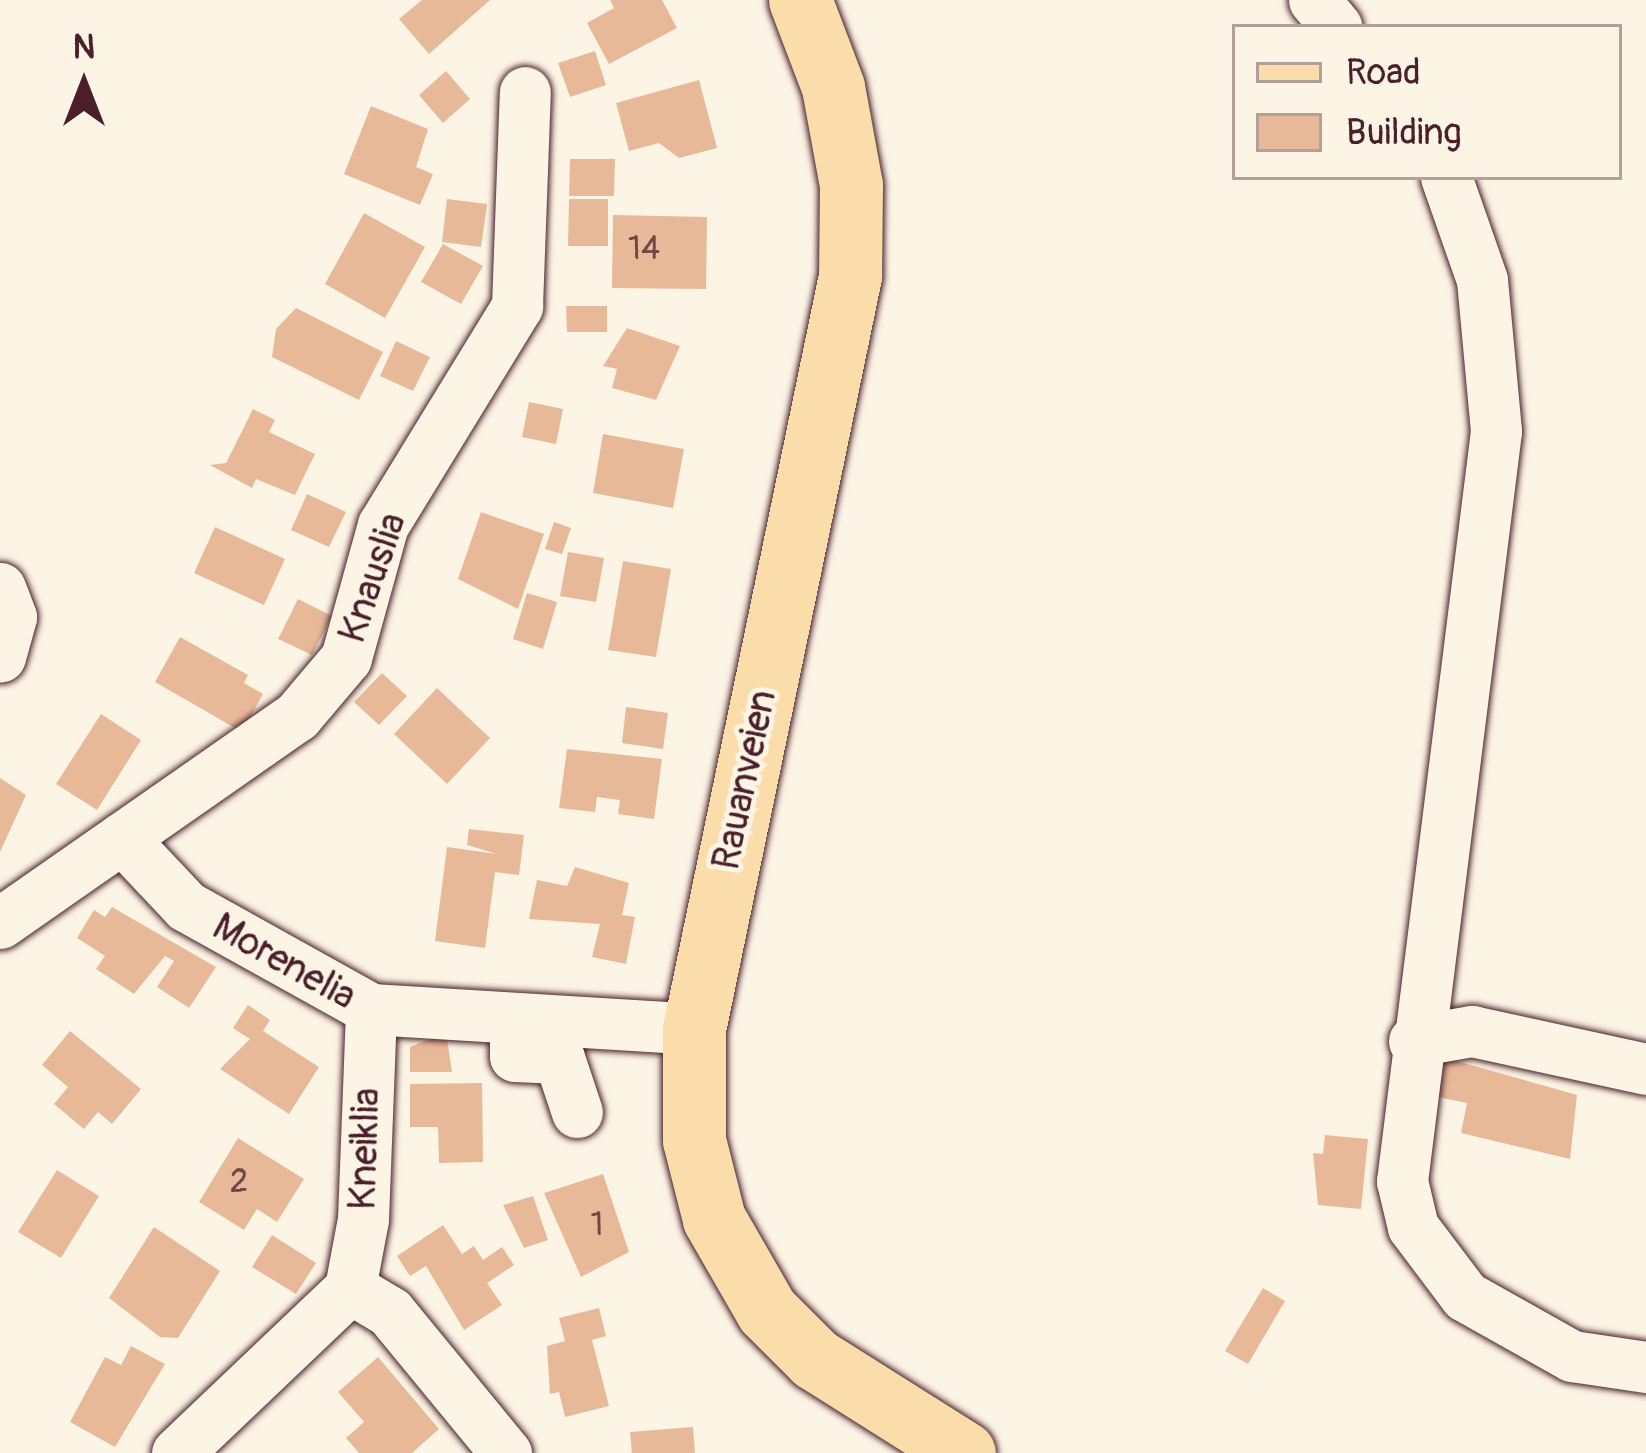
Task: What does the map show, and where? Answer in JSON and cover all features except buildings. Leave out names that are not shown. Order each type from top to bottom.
[{"type":"main road","name":"Rauanveien","points":[[800,0],[833,87],[851,185],[850,276],[694,1029],[691,1105],[703,1183],[750,1286],[815,1359],[964,1453]]},
{"type":"street","points":[[1314,0],[1334,24]]},
{"type":"street","name":"Knauslia","points":[[0,923],[297,716],[346,658],[383,525],[518,306],[525,92]]},
{"type":"street","points":[[1447,180],[1482,280],[1496,431],[1414,1041],[1402,1181],[1435,1264],[1514,1331],[1572,1356],[1646,1367]]},
{"type":"street","points":[[0,588],[11,617],[0,657]]},
{"type":"street","name":"Morenelia","points":[[122,838],[186,907],[370,1010],[694,1029]]},
{"type":"street","name":"Kneiklia","points":[[350,1288],[363,1219],[370,1010]]},
{"type":"street","points":[[515,1018],[515,1056],[559,1058],[577,1112]]},
{"type":"street","points":[[1414,1041],[1472,1031],[1646,1069]]},
{"type":"street","points":[[177,1453],[350,1288],[390,1312],[506,1453]]}]
